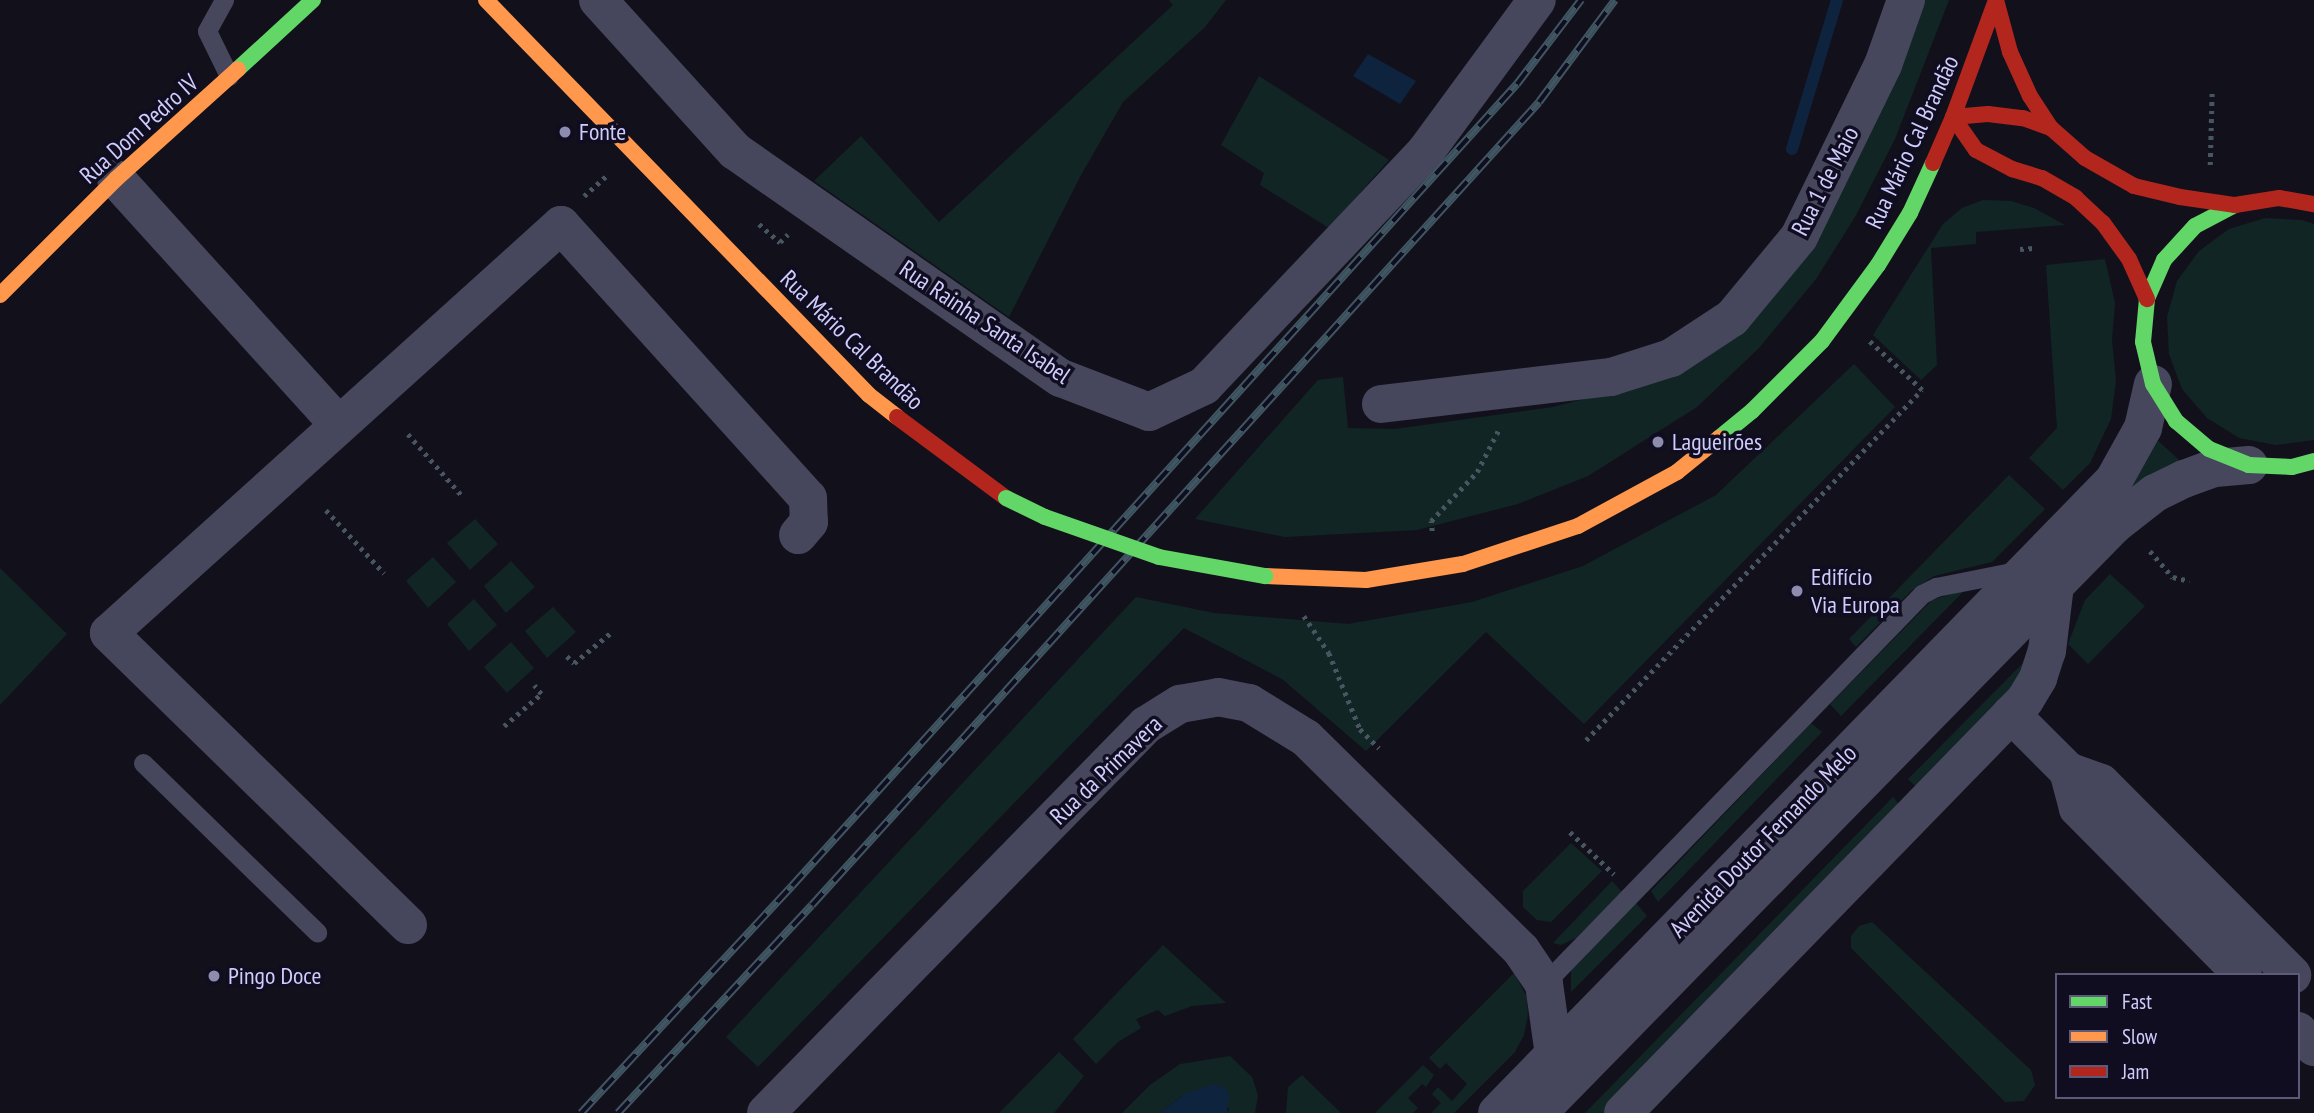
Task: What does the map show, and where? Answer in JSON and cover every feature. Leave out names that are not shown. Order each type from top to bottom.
[{"type":"street","name":"Rua Dom Pedro IV","points":[[0,295],[116,179],[313,0]]},
{"type":"street","name":"Rua Mário Cal Brandão","points":[[486,0],[869,395],[941,452],[1006,498],[1045,517],[1158,557],[1265,576],[1366,580],[1463,564],[1578,526],[1677,472],[1752,411],[1822,341],[1878,265],[1921,189],[1953,117],[1996,0]]},
{"type":"street","name":"Rua Rainha Santa Isabel","points":[[597,0],[735,151],[1061,378],[1149,412],[1204,386],[1389,191],[1426,151],[1538,0]]},
{"type":"street","name":"Rua 1 de Maio","points":[[1381,404],[1611,377],[1671,358],[1731,318],[1799,237],[1883,65],[1906,0]]},
{"type":"street","points":[[1996,0],[2010,52],[2030,96],[2051,128],[2085,158],[2134,186],[2180,197],[2235,205],[2279,198],[2314,204]]},
{"type":"street","points":[[2012,170],[1976,150],[1953,117],[1987,114],[2023,118],[2051,128]]},
{"type":"street","points":[[1976,168],[2012,170],[2042,178],[2077,198],[2103,223],[2129,259],[2147,299]]},
{"type":"street","points":[[116,179],[338,424]]},
{"type":"street","points":[[1921,189],[1941,180]]},
{"type":"street","points":[[2235,205],[2195,226],[2164,260],[2147,299],[2143,342],[2153,384],[2176,421],[2209,449],[2249,465],[2292,467],[2314,461]]},
{"type":"street","points":[[408,925],[109,632],[561,225],[808,498],[809,522],[798,535]]},
{"type":"street","name":"Avenida Doutor Fernando Melo","points":[[1538,1113],[2042,577],[2114,480],[2144,428],[2153,384]]},
{"type":"street","name":"Avenida Doutor Fernando Melo","points":[[1497,1113],[2042,577],[2155,493],[2215,468],[2249,465]]},
{"type":"street","points":[[1646,1105],[2011,715],[2038,678],[2045,660],[2042,577]]},
{"type":"street","name":"Rua da Primavera","points":[[766,1113],[1146,725],[1180,704],[1219,697],[1249,703],[1306,738],[1521,950],[1544,984],[1555,1055]]},
{"type":"street","points":[[2011,715],[2068,771],[2101,783],[2290,973]]},
{"type":"street","points":[[2068,771],[2078,808],[2241,973]]},
{"type":"street","points":[[2300,983],[2314,997]]},
{"type":"street","points":[[2300,1033],[2314,1047]]},
{"type":"lane","points":[[224,0],[207,31],[229,76]]},
{"type":"lane","points":[[1544,984],[1922,594],[1937,587],[2042,577]]},
{"type":"lane","points":[[143,763],[317,932]]},
{"type":"path","points":[[2210,166],[2212,89]]},
{"type":"path","points":[[2020,249],[2034,248]]},
{"type":"path","points":[[1586,740],[1922,390],[1864,335]]},
{"type":"path","points":[[1433,536],[1432,520],[1477,472],[1517,388]]},
{"type":"path","points":[[408,434],[464,498]]},
{"type":"path","points":[[326,510],[384,573]]},
{"type":"path","points":[[2150,551],[2173,577],[2190,581]]},
{"type":"path","points":[[1301,611],[1329,653],[1360,729],[1379,748]]},
{"type":"path","points":[[567,656],[574,663],[612,631]]},
{"type":"path","points":[[503,726],[541,694],[534,685]]},
{"type":"green space","points":[[1169,0],[1226,0],[1205,27],[1123,102],[1081,175],[1009,317],[814,181],[861,136],[939,222],[1173,5]]},
{"type":"green space","points":[[1924,0],[1949,0],[1895,139],[1855,217],[1816,279],[1759,348],[1697,407],[1588,476],[1518,504],[1417,530],[1285,537],[1195,519],[1318,380],[1343,377],[1348,428],[1395,429],[1553,407],[1661,379],[1753,308]]},
{"type":"green space","points":[[1259,76],[1389,160],[1329,228],[1260,185],[1264,173],[1221,145]]},
{"type":"green space","points":[[1983,200],[2011,201],[2034,208],[2065,225],[1976,232],[1976,244],[1931,248],[1937,365],[1921,380],[1873,335],[1943,224],[1962,208]]},
{"type":"green space","points":[[2265,218],[2302,220],[2314,224],[2314,440],[2276,445],[2239,438],[2207,418],[2182,389],[2169,354],[2167,317],[2177,281],[2199,251],[2229,229]]},
{"type":"green space","points":[[2105,259],[2115,303],[2112,340],[2116,381],[2111,419],[2090,463],[2063,490],[2029,458],[2057,428],[2046,265]]},
{"type":"green space","points":[[1854,364],[1895,407],[1584,724],[1486,632],[1366,751],[1282,679],[1184,628],[758,1067],[726,1037],[1136,597],[1214,613],[1348,624],[1472,602],[1583,566],[1716,495]]},
{"type":"green space","points":[[2153,436],[2178,459],[2178,465],[2113,497]]},
{"type":"green space","points":[[2009,475],[2045,509],[1992,562],[1934,576],[1911,591],[1856,647],[1849,639]]},
{"type":"green space","points":[[475,519],[498,544],[470,570],[447,543]]},
{"type":"green space","points":[[433,557],[456,582],[428,608],[406,581]]},
{"type":"green space","points":[[511,561],[535,587],[506,613],[484,586]]},
{"type":"green space","points":[[0,568],[67,634],[0,705]]},
{"type":"green space","points":[[2110,574],[2145,606],[2088,664],[2068,644],[2085,600]]},
{"type":"green space","points":[[1965,590],[1841,716],[1830,704],[1932,600]]},
{"type":"green space","points":[[474,599],[497,625],[469,651],[447,624]]},
{"type":"green space","points":[[553,607],[576,632],[547,658],[525,631]]},
{"type":"green space","points":[[511,642],[534,668],[507,693],[484,667]]},
{"type":"green space","points":[[2027,659],[2028,670],[1920,791],[1908,779]]},
{"type":"green space","points":[[1811,723],[1822,732],[1658,902],[1651,891]]},
{"type":"green space","points":[[1893,797],[1903,809],[1603,1113],[1585,1113]]},
{"type":"green space","points":[[1571,843],[1602,871],[1551,922],[1537,920],[1523,907],[1523,891]]},
{"type":"green space","points":[[1612,881],[1622,892],[1576,938],[1561,945],[1553,943]]},
{"type":"green space","points":[[1636,903],[1647,916],[1571,992],[1571,968]]},
{"type":"green space","points":[[1872,922],[2031,1070],[2035,1085],[2024,1101],[2005,1102],[1851,948],[1851,936],[1859,926]]},
{"type":"green space","points":[[1163,945],[1226,1003],[1192,1006],[1165,1016],[1158,1010],[1136,1019],[1141,1028],[1118,1042],[1096,1064],[1073,1039]]},
{"type":"green space","points":[[1514,973],[1527,997],[1528,1015],[1524,1035],[1515,1052],[1454,1113],[1431,1113],[1441,1103],[1432,1094],[1438,1087],[1452,1101],[1467,1084],[1446,1063],[1440,1069],[1429,1058]]},
{"type":"green space","points":[[1059,1052],[1084,1076],[1054,1113],[999,1113]]},
{"type":"green space","points":[[1230,1056],[1252,1077],[1258,1095],[1255,1113],[1227,1113],[1229,1108],[1183,1095],[1160,1113],[1122,1113],[1150,1085],[1180,1064]]},
{"type":"green space","points":[[1423,1065],[1434,1075],[1426,1087],[1422,1084],[1408,1098],[1418,1108],[1413,1113],[1375,1113]]},
{"type":"green space","points":[[1302,1075],[1341,1113],[1286,1113],[1288,1087]]},
{"type":"water","points":[[1368,54],[1416,81],[1400,104],[1353,76]]},
{"type":"water","points":[[1214,1084],[1225,1088],[1229,1095],[1227,1113],[1160,1113],[1183,1095]]},
{"type":"waterway","points":[[1792,149],[1837,0]]},
{"type":"railway","points":[[581,1113],[792,886],[1517,84],[1581,0]]},
{"type":"railway","points":[[618,1113],[812,905],[1539,102],[1615,0]]},
{"type":"traffic: fast","points":[[238,69],[313,0]]},
{"type":"traffic: fast","points":[[1719,438],[1752,411],[1822,341],[1878,265],[1910,213],[1933,163]]},
{"type":"traffic: fast","points":[[2235,205],[2195,226],[2164,260],[2147,299],[2143,342],[2153,384],[2176,421],[2209,449],[2249,465],[2292,467],[2314,461]]},
{"type":"traffic: fast","points":[[1006,498],[1045,517],[1159,557],[1265,576]]},
{"type":"traffic: slow","points":[[486,0],[869,395],[897,417]]},
{"type":"traffic: slow","points":[[0,295],[116,179],[238,69]]},
{"type":"traffic: slow","points":[[1265,576],[1366,580],[1463,564],[1578,526],[1677,472],[1719,438]]},
{"type":"traffic: jam","points":[[1996,0],[2010,52],[2030,96],[2051,128],[2085,158],[2134,186],[2180,197],[2235,205],[2279,198],[2314,204]]},
{"type":"traffic: jam","points":[[1933,163],[1996,0]]},
{"type":"traffic: jam","points":[[1953,117],[1988,114],[2023,118],[2051,128]]},
{"type":"traffic: jam","points":[[1953,117],[1976,150],[2012,169],[2042,178],[2076,198],[2103,223],[2129,259],[2147,299]]},
{"type":"traffic: jam","points":[[897,417],[1006,498]]},
{"type":"place","name":"Fonte","points":[[565,132]]},
{"type":"place","name":"Lagueirões","points":[[1658,442]]},
{"type":"place","name":"Edifício Via Europa","points":[[1797,591]]},
{"type":"place","name":"Pingo Doce","points":[[214,976]]}]
